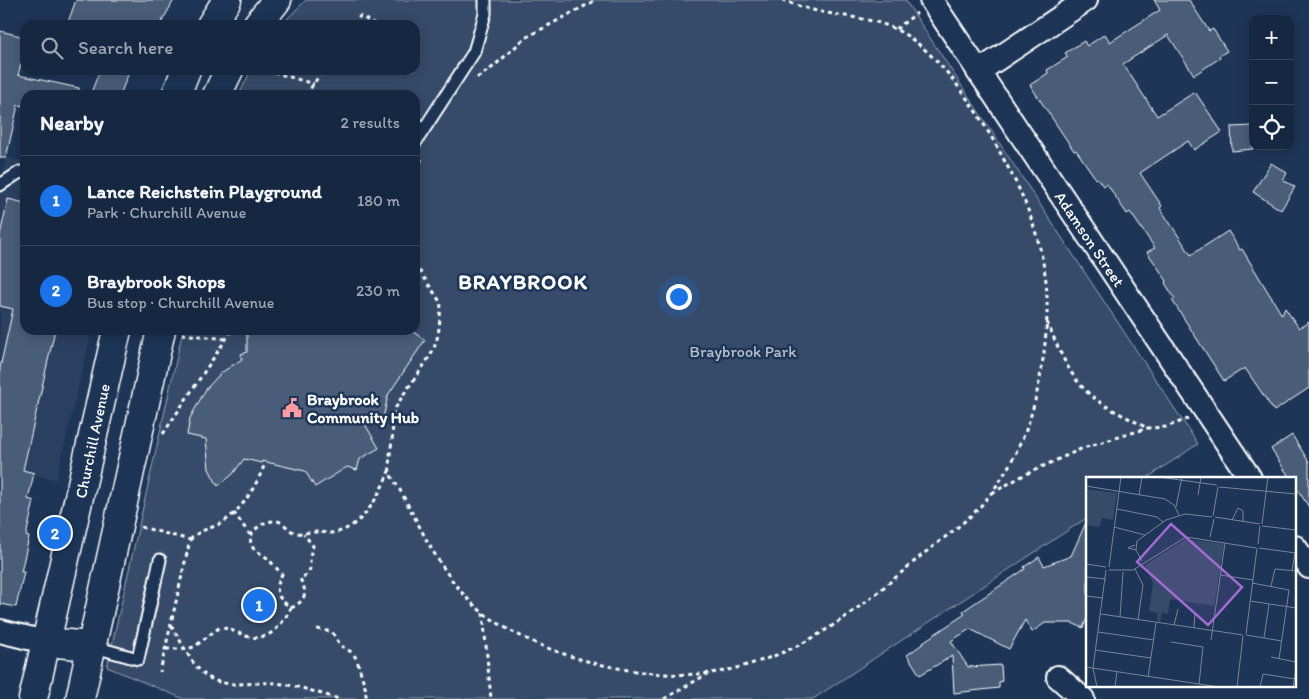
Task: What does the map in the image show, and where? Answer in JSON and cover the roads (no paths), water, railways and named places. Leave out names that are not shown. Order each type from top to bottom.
[{"type":"main road","points":[[214,20],[227,0]]},
{"type":"main road","points":[[261,20],[277,0]]},
{"type":"main road","points":[[178,90],[184,75]]},
{"type":"main road","points":[[219,90],[227,75]]},
{"type":"main road","name":"Churchill Avenue","points":[[33,699],[115,335]]},
{"type":"main road","points":[[80,699],[91,646],[169,335]]},
{"type":"main road","points":[[45,642],[91,646]]},
{"type":"street","name":"Adamson Street","points":[[931,0],[1249,477]]},
{"type":"street","points":[[978,72],[1086,0]]},
{"type":"street","points":[[1296,548],[1309,568]]},
{"type":"street","points":[[0,631],[45,642]]},
{"type":"street","points":[[1058,677],[1083,699]]},
{"type":"lane","points":[[420,135],[474,52],[484,14],[485,0]]},
{"type":"lane","points":[[0,185],[20,172]]},
{"type":"lane","points":[[91,646],[138,659],[160,560]]},
{"type":"place","name":"Braybrook Community Hub","points":[[292,408]]},
{"type":"place","name":"Braybrook Shops","points":[[55,533]]},
{"type":"place","name":"Lance Reichstein Playground","points":[[259,605]]},
{"type":"district","name":"BRAYBROOK","points":[[523,282]]},
{"type":"park label","name":"Braybrook Park","points":[[743,351]]}]
